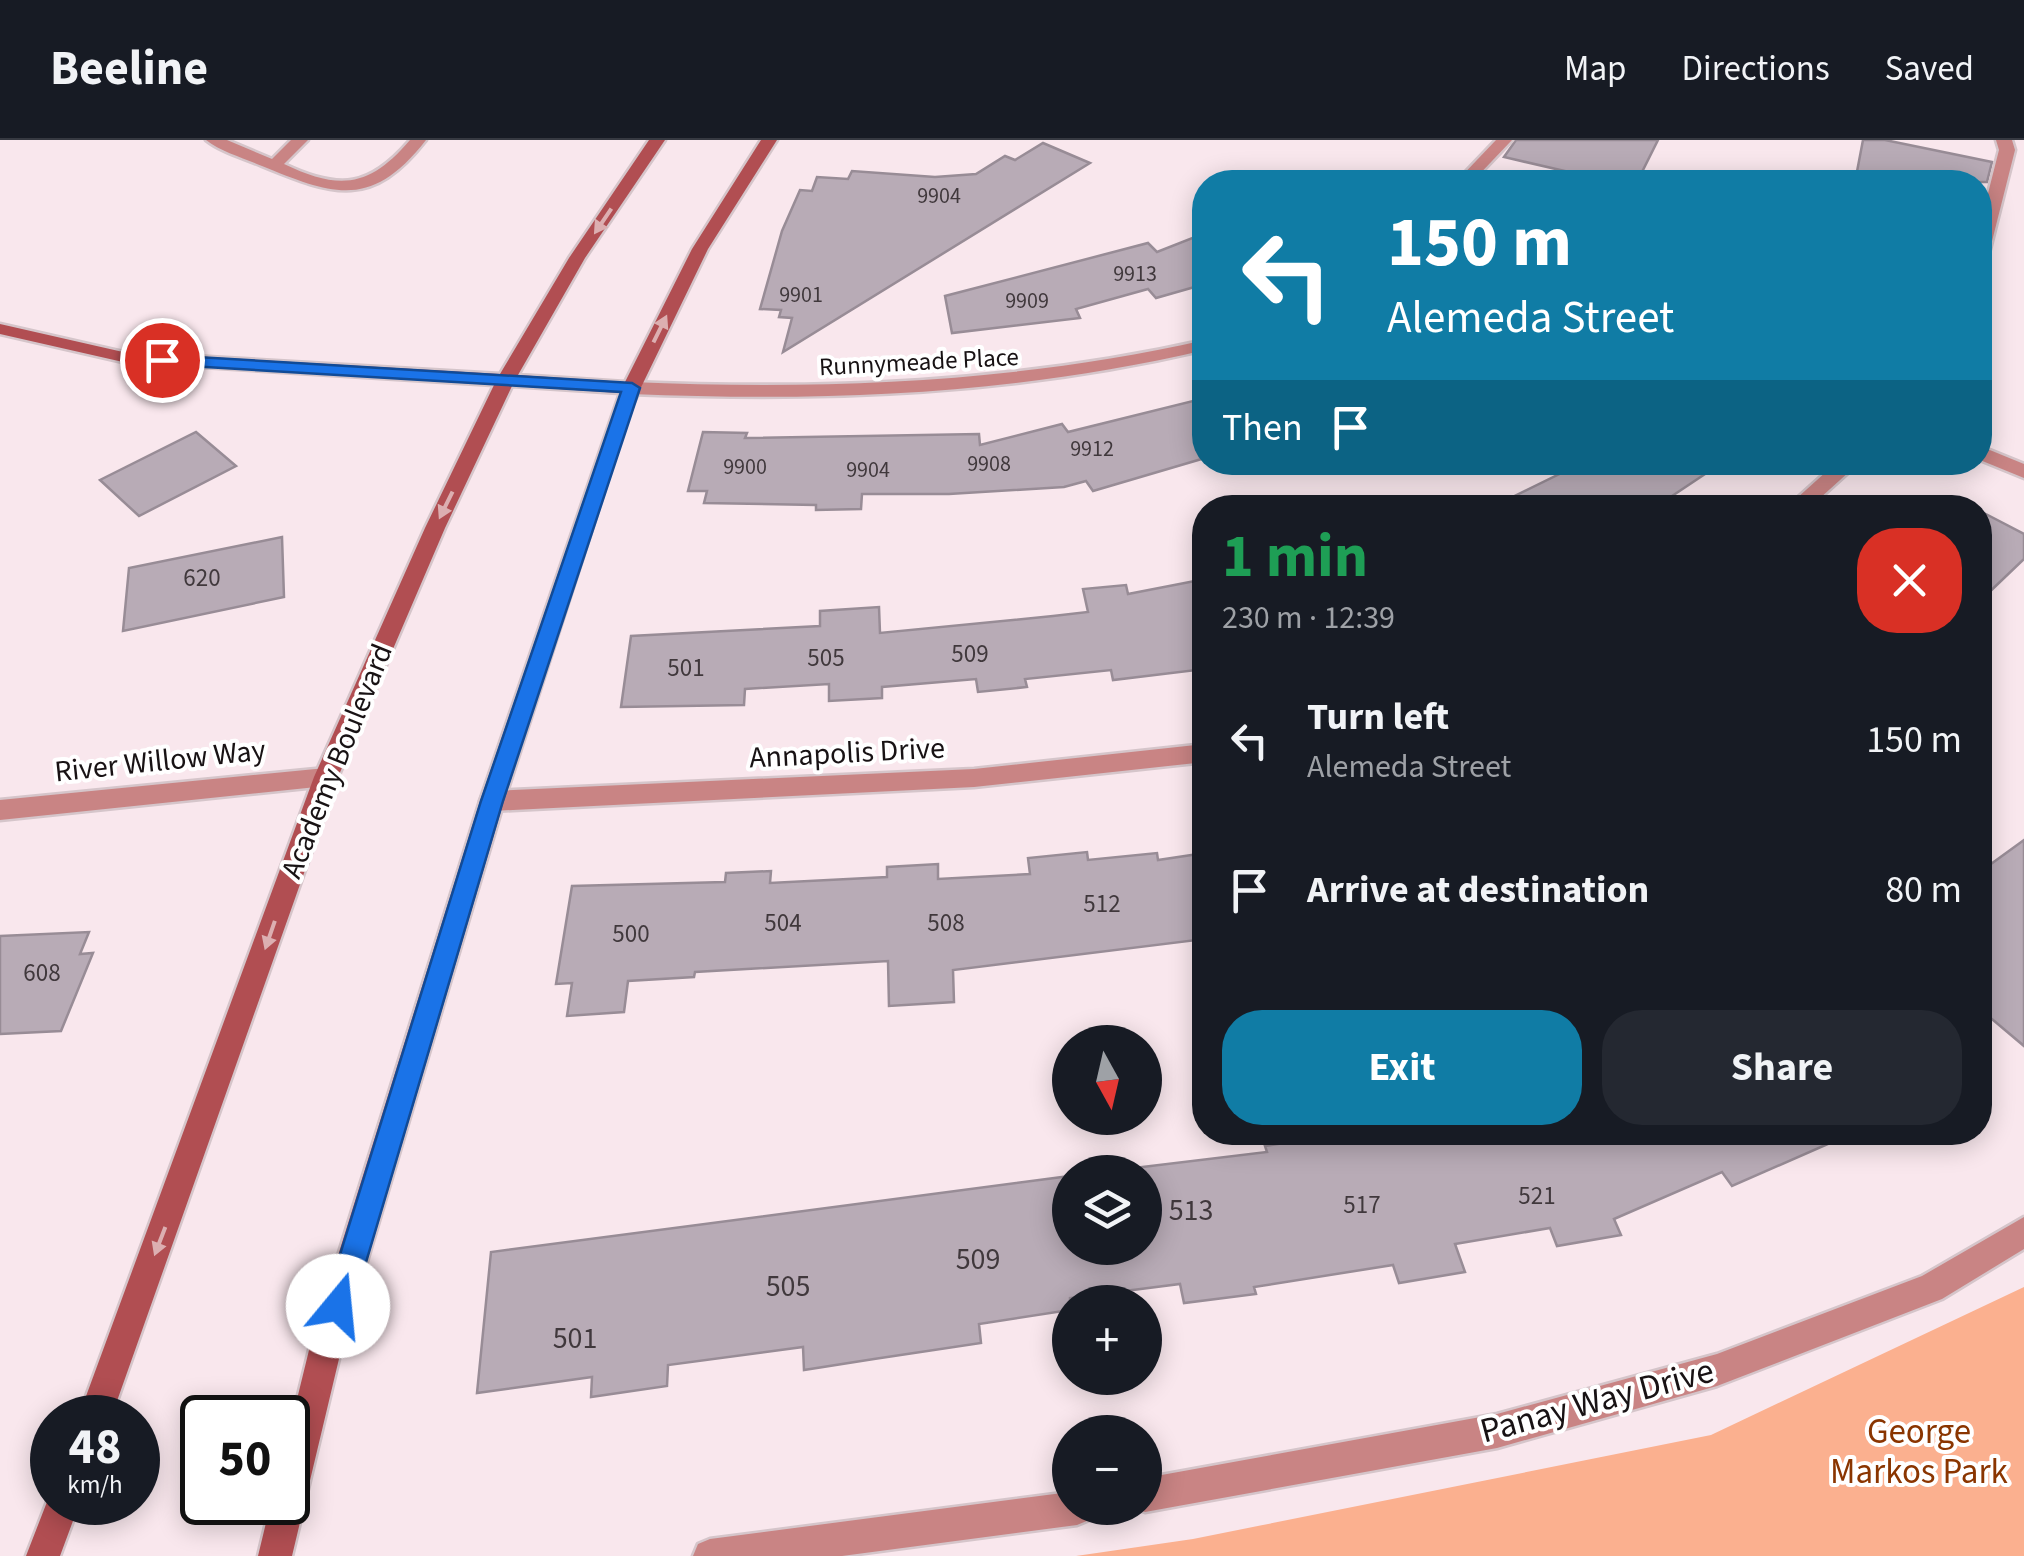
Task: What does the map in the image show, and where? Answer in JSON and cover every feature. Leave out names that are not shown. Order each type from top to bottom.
[{"type":"main road","name":"Academy Boulevard","points":[[102,1395],[326,776],[435,528],[506,380],[577,258],[658,140]]},
{"type":"main road","points":[[275,1556],[327,1342],[492,801],[632,388],[700,249],[769,140]]},
{"type":"main road","points":[[0,329],[123,357],[632,388]]},
{"type":"main road","points":[[42,1556],[53,1525]]},
{"type":"street","points":[[214,140],[300,179],[347,186],[384,176],[418,140]]},
{"type":"street","points":[[274,165],[300,140]]},
{"type":"street","points":[[1475,170],[1504,140]]},
{"type":"street","points":[[1992,209],[2007,150],[2004,140]]},
{"type":"street","name":"Runnymeade Place","points":[[632,388],[774,396],[986,387],[1109,370],[1192,348]]},
{"type":"street","points":[[1992,457],[2024,472]]},
{"type":"street","points":[[1811,495],[1835,475]]},
{"type":"street","name":"Annapolis Drive","points":[[492,801],[974,778],[1192,754]]},
{"type":"street","name":"River Willow Way","points":[[0,810],[326,776]]},
{"type":"street","name":"Panay Way Drive","points":[[1162,1492],[1497,1431],[1717,1370],[1931,1288],[2024,1232]]},
{"type":"street","points":[[710,1556],[1052,1511]]},
{"type":"green space","name":"George Markos Park","points":[[2024,1287],[2024,1556],[1076,1556],[1193,1539],[1711,1435]]},
{"type":"building","points":[[1516,140],[1658,140],[1643,170],[1560,170],[1504,157]]},
{"type":"building","points":[[1863,140],[1885,140],[1992,162],[1990,170],[1857,170]]},
{"type":"building","points":[[1043,143],[1090,163],[783,352],[792,318],[779,317],[781,310],[760,309],[782,231],[800,190],[812,191],[817,177],[848,179],[852,171],[935,177],[976,174],[1005,156],[1015,160]]},
{"type":"building","points":[[1192,238],[1192,288],[1156,298],[1148,289],[1076,309],[1080,318],[952,333],[945,296],[1148,243],[1157,252]]},
{"type":"building","points":[[1192,401],[1192,462],[1093,491],[1086,481],[1064,487],[949,494],[862,494],[861,509],[816,510],[816,505],[704,503],[707,491],[688,491],[703,432],[747,433],[745,438],[979,434],[980,445],[1062,424],[1068,432]]},
{"type":"building","points":[[196,432],[236,466],[139,516],[100,480]]},
{"type":"building","points":[[1557,475],[1704,475],[1674,495],[1517,495]]},
{"type":"building","points":[[1992,517],[2024,534],[2024,559],[1992,590]]},
{"type":"building","points":[[282,537],[284,597],[123,631],[129,568]]},
{"type":"building","points":[[1192,582],[1192,671],[1113,680],[1111,670],[1025,679],[1027,687],[978,692],[976,679],[882,687],[882,698],[829,701],[829,684],[745,689],[744,705],[621,707],[631,636],[820,626],[820,611],[879,607],[880,633],[1088,612],[1083,589],[1126,585],[1128,594]]},
{"type":"building","points":[[2024,840],[2024,1046],[1992,1019],[1992,863]]},
{"type":"building","points":[[1087,852],[1088,860],[1157,853],[1158,860],[1192,855],[1192,941],[953,970],[954,1002],[889,1006],[888,961],[695,972],[694,977],[628,981],[624,1012],[567,1016],[572,983],[556,984],[572,886],[725,882],[726,873],[771,871],[770,883],[887,877],[887,867],[938,864],[938,879],[1030,874],[1028,858]]},
{"type":"building","points":[[89,932],[80,954],[93,953],[61,1031],[0,1034],[0,936]]},
{"type":"building","points":[[1271,1145],[1825,1145],[1732,1186],[1722,1172],[1614,1219],[1621,1235],[1557,1246],[1550,1228],[1455,1244],[1465,1272],[1399,1283],[1393,1265],[1254,1287],[1256,1294],[1184,1303],[1180,1284],[1052,1285],[1052,1313],[979,1324],[981,1343],[804,1370],[803,1347],[668,1365],[667,1386],[591,1397],[592,1377],[477,1393],[491,1252],[1052,1178],[1052,1265],[1162,1265],[1162,1165],[1267,1152],[1265,1146]]},
{"type":"route","points":[[162,360],[632,388],[622,408],[492,801],[338,1306]]}]
